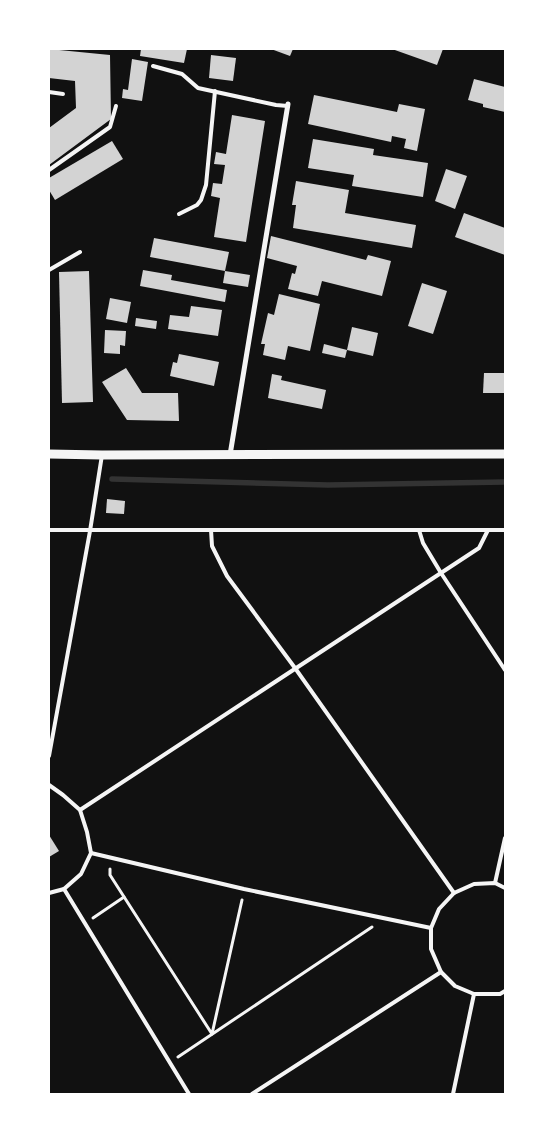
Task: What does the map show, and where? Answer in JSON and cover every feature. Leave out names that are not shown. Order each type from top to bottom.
[{"type":"street","points":[[230,455],[288,105]]},
{"type":"street","points":[[49,454],[505,454]]},
{"type":"lane","points":[[153,66],[182,74],[198,88],[276,105],[288,105]]},
{"type":"lane","points":[[49,92],[63,94]]},
{"type":"lane","points":[[179,214],[197,205],[201,200],[206,185],[215,92]]},
{"type":"lane","points":[[49,170],[110,127],[116,106]]},
{"type":"lane","points":[[49,270],[80,252]]},
{"type":"lane","points":[[49,756],[102,455]]},
{"type":"lane","points":[[49,530],[505,530]]},
{"type":"lane","points":[[211,530],[212,546],[227,576],[296,668],[454,892]]},
{"type":"lane","points":[[419,530],[423,543],[441,573],[505,670]]},
{"type":"lane","points":[[80,810],[479,548],[488,530]]},
{"type":"lane","points":[[49,785],[63,794],[80,810],[91,853],[81,874],[64,889],[49,893]]},
{"type":"lane","points":[[495,883],[505,838]]},
{"type":"lane","points":[[91,853],[244,889],[431,928]]},
{"type":"lane","points":[[505,888],[495,883],[474,884],[454,892],[439,909],[431,928],[431,949],[441,972],[455,986],[474,994],[500,994],[505,991]]},
{"type":"lane","points":[[64,889],[189,1094]]},
{"type":"lane","points":[[252,1094],[441,972]]},
{"type":"lane","points":[[453,1094],[474,994]]},
{"type":"path","points":[[110,857],[110,875],[212,1034]]},
{"type":"path","points":[[212,1034],[244,889]]},
{"type":"path","points":[[85,924],[124,897]]},
{"type":"path","points":[[169,1063],[384,918]]},
{"type":"building","points":[[49,49],[110,55],[111,119],[49,165],[49,128],[76,108],[75,81],[49,78]]},
{"type":"building","points":[[141,49],[187,49],[184,63],[140,56]]},
{"type":"building","points":[[271,49],[293,49],[290,56]]},
{"type":"building","points":[[392,49],[443,49],[437,65]]},
{"type":"building","points":[[211,55],[236,58],[233,81],[209,78]]},
{"type":"building","points":[[132,59],[148,62],[142,101],[122,98],[123,89],[128,90]]},
{"type":"building","points":[[474,79],[505,87],[505,112],[483,107],[483,104],[468,100]]},
{"type":"building","points":[[314,95],[397,112],[399,104],[425,109],[417,151],[404,148],[406,139],[392,136],[391,142],[308,124]]},
{"type":"building","points":[[232,115],[265,121],[246,242],[214,237],[220,198],[211,196],[213,183],[222,184],[225,165],[214,164],[216,152],[226,154]]},
{"type":"building","points":[[313,139],[374,149],[373,155],[428,163],[423,197],[352,186],[354,175],[308,168]]},
{"type":"building","points":[[112,141],[123,159],[55,200],[49,190],[49,178]]},
{"type":"building","points":[[446,169],[467,176],[455,209],[435,201]]},
{"type":"building","points":[[296,181],[349,190],[345,213],[416,225],[412,248],[293,228],[296,205],[292,205]]},
{"type":"building","points":[[464,213],[505,228],[505,255],[455,237]]},
{"type":"building","points":[[271,236],[366,260],[368,255],[391,261],[382,296],[322,281],[318,296],[288,289],[292,273],[295,274],[297,266],[267,258]]},
{"type":"building","points":[[154,238],[229,252],[225,271],[150,257]]},
{"type":"building","points":[[143,270],[172,275],[171,280],[227,290],[225,302],[140,286]]},
{"type":"building","points":[[89,271],[93,402],[62,403],[59,272]]},
{"type":"building","points":[[225,271],[250,275],[248,287],[223,283]]},
{"type":"building","points":[[422,283],[447,291],[433,334],[408,326]]},
{"type":"building","points":[[279,294],[320,304],[310,351],[288,346],[285,360],[263,355],[265,344],[261,344],[268,313],[274,315]]},
{"type":"building","points":[[110,298],[131,302],[127,323],[106,319]]},
{"type":"building","points":[[191,306],[222,310],[218,336],[168,329],[170,315],[189,317]]},
{"type":"building","points":[[136,318],[157,321],[156,329],[135,326]]},
{"type":"building","points":[[352,327],[378,333],[373,356],[347,350]]},
{"type":"building","points":[[105,330],[126,331],[125,346],[120,345],[120,354],[104,353]]},
{"type":"building","points":[[324,344],[347,350],[345,358],[322,353]]},
{"type":"building","points":[[179,354],[219,362],[214,386],[170,376],[173,362],[177,363]]},
{"type":"building","points":[[126,368],[142,393],[178,393],[179,421],[127,420],[102,382]]},
{"type":"building","points":[[484,373],[505,373],[505,393],[483,393]]},
{"type":"building","points":[[272,374],[282,376],[281,380],[326,390],[322,409],[268,398]]},
{"type":"building","points":[[107,499],[125,501],[124,514],[106,513]]},
{"type":"building","points":[[49,835],[59,851],[49,857]]},
{"type":"waterway","points":[[112,479],[328,485],[505,482]]}]
